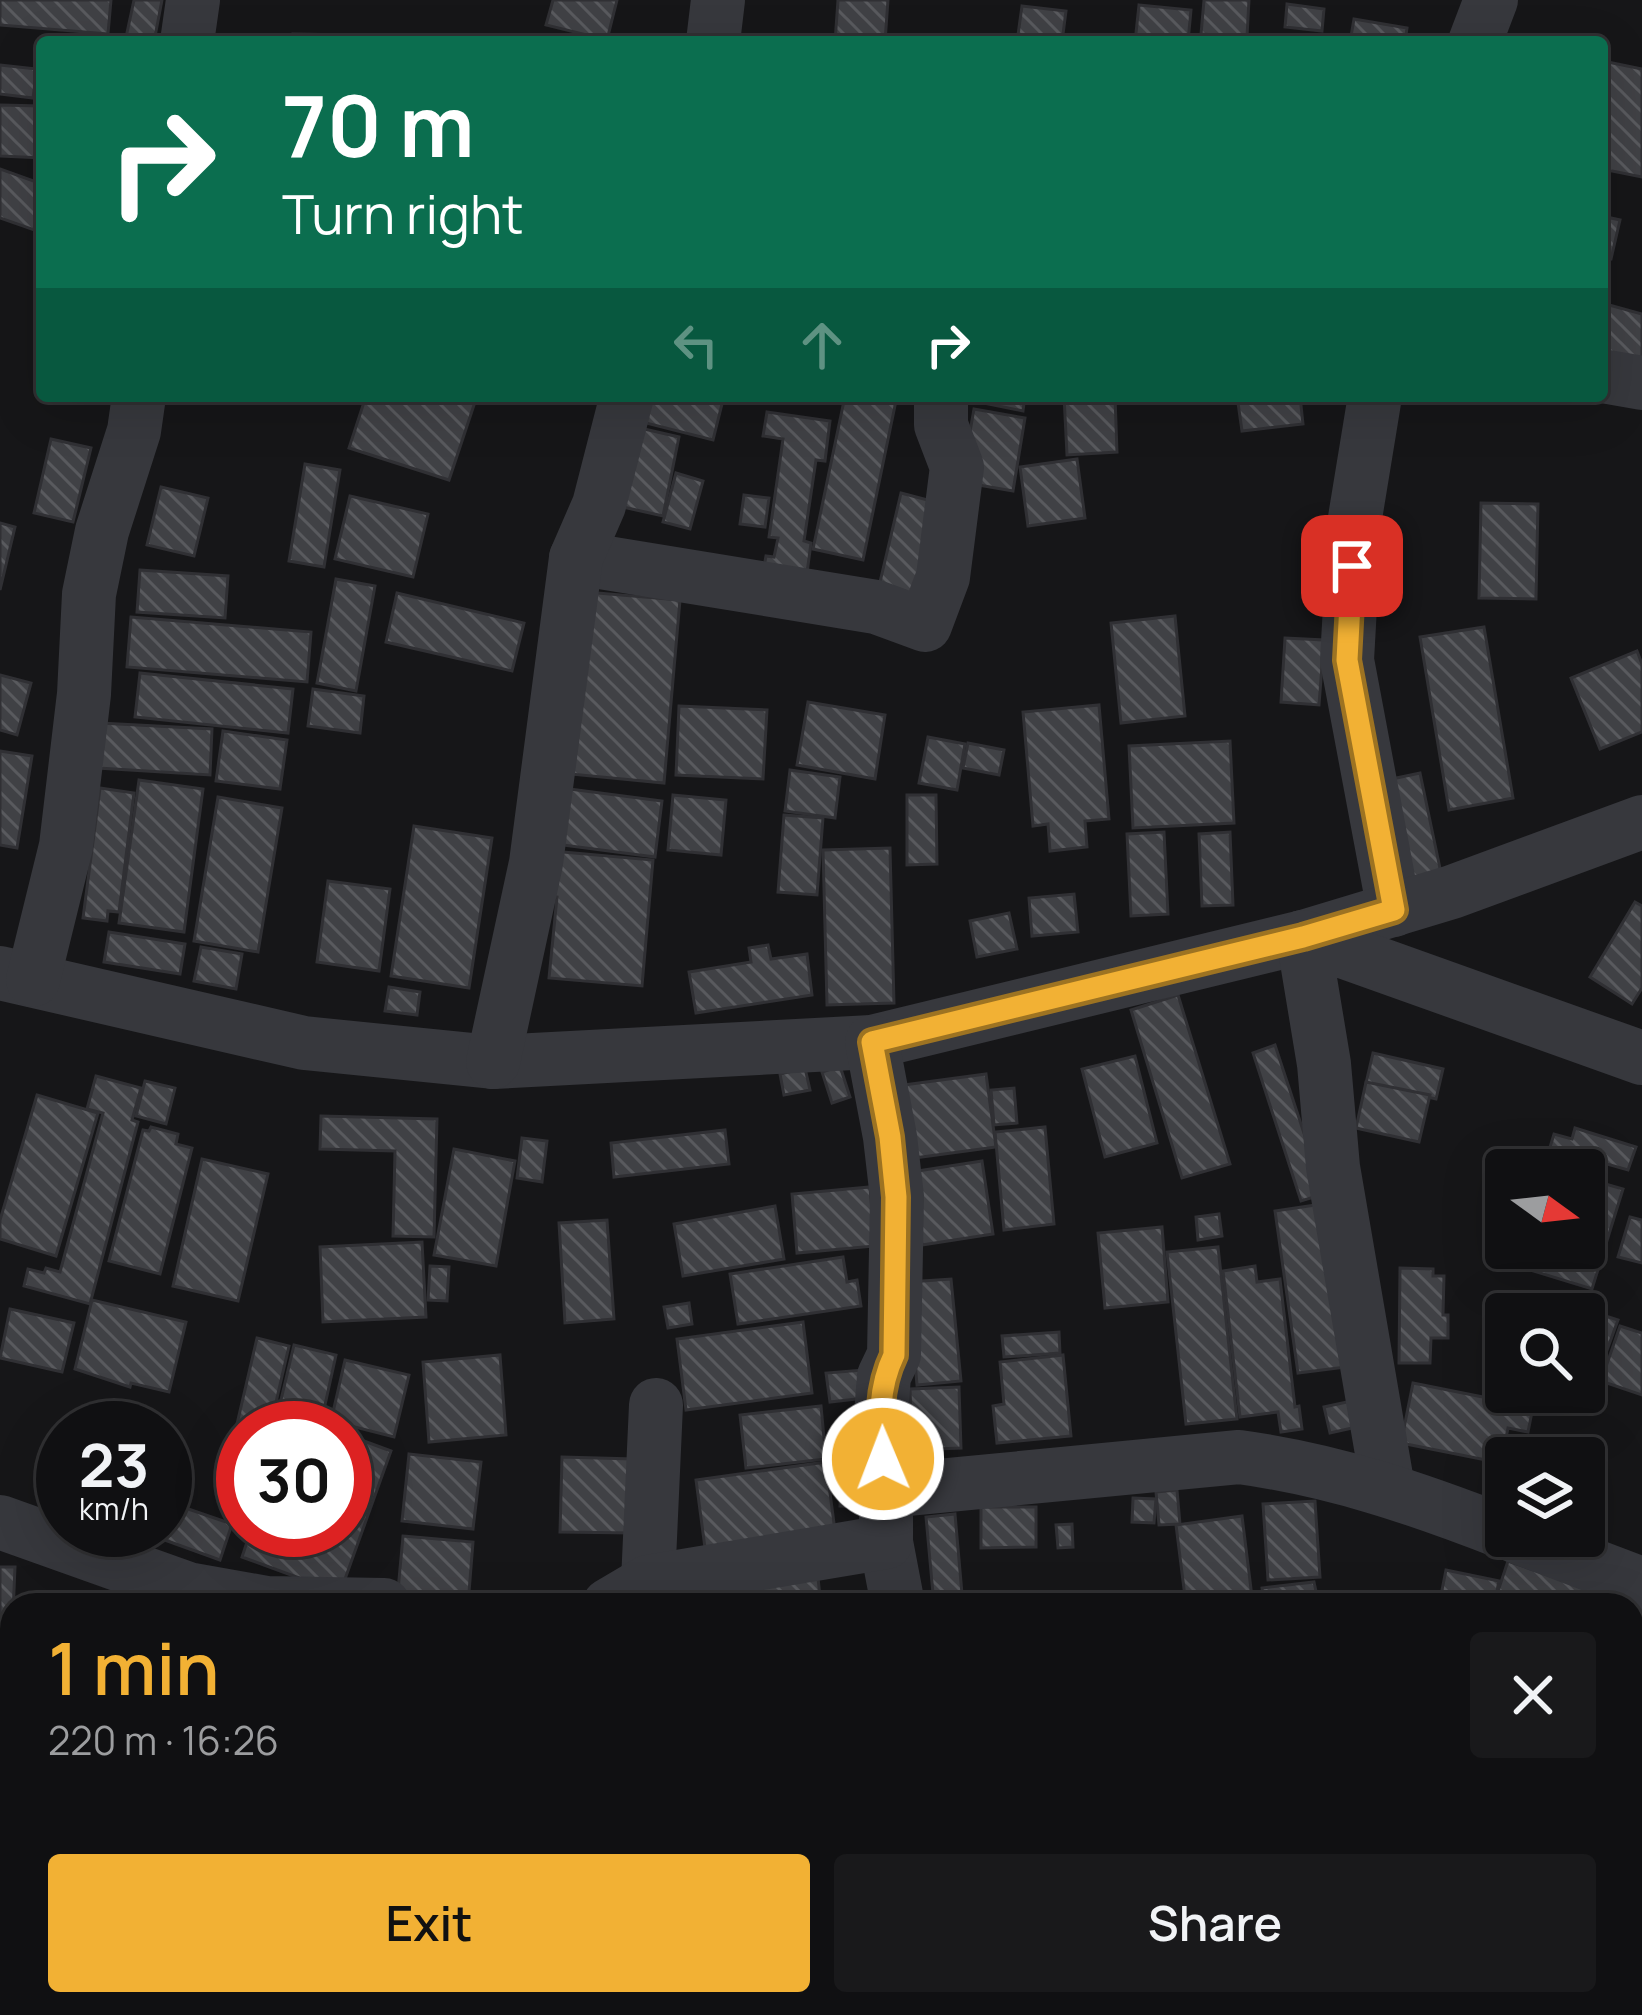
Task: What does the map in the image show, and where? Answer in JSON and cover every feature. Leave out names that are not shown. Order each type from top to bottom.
[{"type":"street","points":[[188,36],[193,0]]},
{"type":"street","points":[[714,36],[718,0]]},
{"type":"street","points":[[1476,36],[1491,0]]},
{"type":"street","points":[[1608,377],[1642,383]]},
{"type":"street","points":[[138,402],[89,594],[67,846],[16,976],[304,1043],[494,1062],[872,1042],[1303,937],[1394,910],[1642,822]]},
{"type":"street","points":[[494,1062],[536,863],[576,557],[599,506],[625,402]]},
{"type":"street","points":[[576,557],[876,607],[925,625],[943,577],[957,467],[941,425],[941,402]]},
{"type":"street","points":[[1374,402],[1355,518],[1347,660],[1394,910]]},
{"type":"street","points":[[1303,937],[1642,1058]]},
{"type":"street","points":[[1303,937],[1324,1064],[1333,1167],[1388,1488]]},
{"type":"street","points":[[872,1042],[896,1197],[894,1355],[884,1376],[880,1427],[896,1593]]},
{"type":"street","points":[[628,1593],[656,1406]]},
{"type":"street","points":[[631,1593],[886,1516],[1239,1456],[1388,1488],[1485,1525]]},
{"type":"street","points":[[0,1522],[211,1593]]},
{"type":"street","points":[[1571,1557],[1642,1584]]},
{"type":"building","points":[[0,0],[111,0],[108,34],[0,25]]},
{"type":"building","points":[[134,0],[162,0],[155,36],[126,36]]},
{"type":"building","points":[[553,0],[617,0],[608,36],[546,25]]},
{"type":"building","points":[[838,0],[888,0],[885,36],[835,36]]},
{"type":"building","points":[[1204,0],[1249,0],[1247,36],[1201,34]]},
{"type":"building","points":[[1287,4],[1324,9],[1322,31],[1285,27]]},
{"type":"building","points":[[1139,5],[1191,10],[1189,36],[1136,36]]},
{"type":"building","points":[[1022,6],[1066,11],[1063,36],[1018,36]]},
{"type":"building","points":[[1354,19],[1407,28],[1406,36],[1351,36]]},
{"type":"building","points":[[293,34],[412,36],[293,36]]},
{"type":"building","points":[[1608,62],[1642,69],[1642,177],[1608,170]]},
{"type":"building","points":[[0,65],[36,69],[33,98],[0,94]]},
{"type":"building","points":[[0,105],[36,106],[36,158],[0,156]]},
{"type":"building","points":[[0,169],[36,182],[36,231],[0,218]]},
{"type":"building","points":[[1608,217],[1620,220],[1608,258]]},
{"type":"building","points":[[1608,305],[1642,314],[1642,367],[1608,357]]},
{"type":"building","points":[[364,402],[475,402],[449,480],[349,448]]},
{"type":"building","points":[[638,402],[722,402],[713,440],[634,420]]},
{"type":"building","points":[[844,402],[896,402],[863,560],[813,549]]},
{"type":"building","points":[[979,402],[1024,402],[1023,411]]},
{"type":"building","points":[[1064,402],[1115,402],[1117,452],[1067,455]]},
{"type":"building","points":[[1238,402],[1301,402],[1303,424],[1242,431]]},
{"type":"building","points":[[974,409],[1025,418],[1013,491],[961,482]]},
{"type":"building","points":[[767,412],[830,421],[825,461],[816,460],[804,541],[811,543],[807,573],[764,567],[766,556],[774,557],[778,538],[769,537],[783,439],[763,436]]},
{"type":"building","points":[[640,428],[679,437],[663,516],[623,507]]},
{"type":"building","points":[[51,439],[91,448],[73,522],[34,513]]},
{"type":"building","points":[[1077,459],[1085,518],[1028,526],[1020,467]]},
{"type":"building","points":[[305,464],[340,470],[324,567],[289,561]]},
{"type":"building","points":[[676,473],[703,481],[690,529],[663,522]]},
{"type":"building","points":[[161,487],[208,498],[194,556],[147,545]]},
{"type":"building","points":[[901,493],[947,505],[922,610],[876,599]]},
{"type":"building","points":[[744,495],[769,498],[765,527],[740,524]]},
{"type":"building","points":[[350,496],[428,514],[413,577],[335,559]]},
{"type":"building","points":[[1481,503],[1538,504],[1536,599],[1479,598]]},
{"type":"building","points":[[0,523],[15,527],[0,590]]},
{"type":"building","points":[[140,570],[228,576],[225,618],[137,612]]},
{"type":"building","points":[[336,579],[375,586],[356,691],[317,683]]},
{"type":"building","points":[[586,592],[680,600],[664,783],[570,774]]},
{"type":"building","points":[[397,593],[524,623],[512,671],[386,642]]},
{"type":"building","points":[[1175,616],[1185,716],[1121,723],[1111,623]]},
{"type":"building","points":[[131,617],[311,632],[307,682],[127,667]]},
{"type":"building","points":[[1484,627],[1513,798],[1449,810],[1420,637]]},
{"type":"building","points":[[1285,638],[1324,640],[1319,705],[1281,702]]},
{"type":"building","points":[[1637,651],[1642,664],[1642,732],[1600,749],[1571,678]]},
{"type":"building","points":[[140,673],[293,689],[288,733],[135,717]]},
{"type":"building","points":[[0,675],[31,683],[17,735],[0,730]]},
{"type":"building","points":[[313,689],[364,696],[360,733],[308,726]]},
{"type":"building","points":[[808,702],[885,715],[875,779],[797,765]]},
{"type":"building","points":[[1099,705],[1109,819],[1085,821],[1087,847],[1050,851],[1048,824],[1033,826],[1023,712]]},
{"type":"building","points":[[679,706],[767,710],[763,779],[676,775]]},
{"type":"building","points":[[100,723],[212,729],[210,775],[98,768]]},
{"type":"building","points":[[223,731],[287,740],[280,789],[216,781]]},
{"type":"building","points":[[928,737],[965,744],[957,790],[919,783]]},
{"type":"building","points":[[1230,741],[1234,823],[1133,828],[1129,746]]},
{"type":"building","points":[[968,743],[1004,750],[999,775],[963,768]]},
{"type":"building","points":[[0,751],[32,756],[17,848],[0,845]]},
{"type":"building","points":[[790,770],[840,777],[835,818],[785,811]]},
{"type":"building","points":[[1420,773],[1441,873],[1408,880],[1387,780]]},
{"type":"building","points":[[139,780],[203,789],[184,932],[119,923]]},
{"type":"building","points":[[100,788],[134,793],[119,912],[108,911],[107,921],[83,918]]},
{"type":"building","points":[[562,788],[662,801],[655,857],[555,844]]},
{"type":"building","points":[[673,795],[726,800],[721,855],[668,850]]},
{"type":"building","points":[[907,795],[936,795],[937,864],[907,865]]},
{"type":"building","points":[[218,797],[282,808],[258,952],[194,941]]},
{"type":"building","points":[[784,815],[823,818],[817,895],[778,892]]},
{"type":"building","points":[[414,826],[492,838],[469,988],[391,976]]},
{"type":"building","points":[[1164,832],[1168,914],[1131,916],[1127,834]]},
{"type":"building","points":[[1230,832],[1233,905],[1202,906],[1199,834]]},
{"type":"building","points":[[890,848],[894,1003],[827,1005],[823,850]]},
{"type":"building","points":[[552,851],[653,860],[642,986],[549,978],[557,897],[548,896]]},
{"type":"building","points":[[328,881],[390,889],[379,971],[317,962]]},
{"type":"building","points":[[1074,894],[1078,932],[1032,936],[1029,898]]},
{"type":"building","points":[[1635,902],[1642,906],[1642,988],[1632,1004],[1590,977]]},
{"type":"building","points":[[1009,913],[1017,949],[977,957],[970,921]]},
{"type":"building","points":[[109,932],[185,944],[180,974],[104,962]]},
{"type":"building","points":[[768,945],[771,959],[807,954],[812,995],[696,1013],[689,972],[751,962],[749,948]]},
{"type":"building","points":[[201,947],[242,954],[236,989],[194,981]]},
{"type":"building","points":[[389,987],[420,992],[417,1015],[385,1011]]},
{"type":"building","points":[[1178,995],[1230,1164],[1182,1178],[1131,1010]]},
{"type":"building","points":[[1275,1045],[1324,1194],[1301,1201],[1253,1053]]},
{"type":"building","points":[[1373,1053],[1443,1069],[1436,1099],[1366,1083]]},
{"type":"building","points":[[1135,1056],[1157,1143],[1105,1157],[1082,1069]]},
{"type":"building","points":[[840,1066],[850,1097],[832,1103],[822,1072]]},
{"type":"building","points":[[805,1068],[810,1090],[784,1095],[780,1074]]},
{"type":"building","points":[[986,1074],[996,1147],[907,1159],[896,1086]]},
{"type":"building","points":[[96,1076],[141,1088],[132,1120],[138,1122],[90,1304],[24,1286],[28,1269],[60,1272],[103,1113],[87,1109]]},
{"type":"building","points":[[145,1081],[175,1088],[166,1124],[136,1116]]},
{"type":"building","points":[[1366,1082],[1430,1095],[1419,1142],[1356,1128]]},
{"type":"building","points":[[1014,1088],[1017,1123],[994,1125],[991,1090]]},
{"type":"building","points":[[37,1095],[98,1113],[56,1256],[0,1239],[0,1220]]},
{"type":"building","points":[[321,1116],[437,1119],[434,1237],[393,1236],[395,1151],[320,1149]]},
{"type":"building","points":[[151,1127],[178,1134],[176,1144],[192,1148],[160,1274],[109,1261],[143,1130]]},
{"type":"building","points":[[1045,1127],[1054,1224],[1004,1230],[995,1132]]},
{"type":"building","points":[[1575,1128],[1636,1147],[1628,1170],[1605,1163],[1605,1149],[1549,1149],[1554,1134],[1572,1139]]},
{"type":"building","points":[[725,1130],[729,1164],[614,1177],[611,1143]]},
{"type":"building","points":[[522,1138],[547,1141],[542,1182],[517,1178]]},
{"type":"building","points":[[454,1149],[515,1161],[496,1266],[434,1255]]},
{"type":"building","points":[[202,1159],[268,1174],[238,1301],[173,1286]]},
{"type":"building","points":[[982,1161],[993,1234],[922,1245],[911,1172]]},
{"type":"building","points":[[1605,1184],[1623,1189],[1605,1247]]},
{"type":"building","points":[[870,1187],[875,1246],[797,1253],[792,1194]]},
{"type":"building","points":[[1322,1204],[1346,1367],[1298,1373],[1275,1211]]},
{"type":"building","points":[[775,1206],[784,1259],[683,1276],[674,1224]]},
{"type":"building","points":[[1219,1214],[1222,1236],[1198,1240],[1196,1217]]},
{"type":"building","points":[[1630,1217],[1642,1220],[1642,1263],[1618,1257]]},
{"type":"building","points":[[607,1220],[614,1319],[565,1323],[559,1223]]},
{"type":"building","points":[[1162,1227],[1168,1302],[1105,1308],[1098,1233]]},
{"type":"building","points":[[422,1242],[426,1317],[323,1322],[320,1247]]},
{"type":"building","points":[[1218,1247],[1237,1419],[1186,1424],[1167,1252]]},
{"type":"building","points":[[843,1257],[847,1282],[857,1280],[861,1306],[738,1324],[730,1274]]},
{"type":"building","points":[[430,1266],[449,1267],[447,1301],[428,1300]]},
{"type":"building","points":[[1255,1266],[1257,1282],[1280,1279],[1295,1407],[1299,1406],[1302,1429],[1281,1432],[1278,1412],[1240,1417],[1223,1271]]},
{"type":"building","points":[[1400,1268],[1433,1269],[1433,1276],[1444,1276],[1448,1338],[1431,1338],[1430,1363],[1399,1363]]},
{"type":"building","points":[[1527,1269],[1598,1269],[1592,1289]]},
{"type":"building","points":[[951,1279],[961,1381],[917,1385],[908,1282]]},
{"type":"building","points":[[92,1300],[186,1322],[169,1392],[131,1383],[130,1387],[75,1369]]},
{"type":"building","points":[[689,1303],[692,1324],[668,1328],[664,1307]]},
{"type":"building","points":[[10,1309],[74,1323],[62,1372],[0,1358]]},
{"type":"building","points":[[1605,1316],[1618,1320],[1605,1356]]},
{"type":"building","points":[[803,1322],[812,1393],[686,1410],[677,1339]]},
{"type":"building","points":[[1620,1326],[1642,1333],[1642,1395],[1605,1382]]},
{"type":"building","points":[[1059,1332],[1060,1353],[1004,1357],[1002,1336]]},
{"type":"building","points":[[257,1338],[289,1346],[276,1401],[242,1401]]},
{"type":"building","points":[[294,1345],[336,1355],[326,1401],[281,1401]]},
{"type":"building","points":[[500,1355],[506,1435],[429,1442],[423,1362]]},
{"type":"building","points":[[1063,1355],[1071,1436],[997,1443],[993,1406],[1004,1404],[1000,1362]]},
{"type":"building","points":[[345,1360],[409,1375],[394,1437],[372,1431],[372,1401],[336,1401]]},
{"type":"building","points":[[863,1370],[866,1398],[830,1402],[826,1373]]},
{"type":"building","points":[[1413,1383],[1485,1397],[1485,1413],[1532,1413],[1528,1432],[1508,1428],[1506,1437],[1485,1437],[1485,1460],[1401,1443]]},
{"type":"building","points":[[959,1387],[961,1448],[912,1450],[910,1389]]},
{"type":"building","points":[[1356,1400],[1361,1426],[1330,1433],[1324,1407]]},
{"type":"building","points":[[821,1406],[826,1459],[746,1468],[740,1415]]},
{"type":"building","points":[[843,1434],[872,1435],[869,1507],[840,1506]]},
{"type":"building","points":[[372,1444],[391,1451],[372,1504]]},
{"type":"building","points":[[409,1454],[481,1462],[473,1529],[402,1521]]},
{"type":"building","points":[[562,1457],[634,1459],[632,1533],[560,1532]]},
{"type":"building","points":[[826,1462],[835,1531],[705,1548],[696,1480]]},
{"type":"building","points":[[1177,1490],[1180,1524],[1159,1525],[1156,1492]]},
{"type":"building","points":[[1133,1498],[1156,1499],[1154,1523],[1132,1522]]},
{"type":"building","points":[[1315,1501],[1320,1577],[1268,1580],[1263,1504]]},
{"type":"building","points":[[981,1507],[1036,1507],[1036,1547],[981,1548]]},
{"type":"building","points":[[192,1510],[216,1519],[216,1557],[220,1560],[192,1550]]},
{"type":"building","points":[[955,1514],[962,1593],[933,1593],[926,1517]]},
{"type":"building","points":[[1242,1516],[1252,1593],[1184,1593],[1176,1525]]},
{"type":"building","points":[[1072,1524],[1073,1547],[1058,1548],[1056,1525]]},
{"type":"building","points":[[403,1536],[473,1542],[469,1593],[398,1593]]},
{"type":"building","points":[[242,1557],[353,1557],[340,1593]]},
{"type":"building","points":[[1508,1561],[1586,1588],[1584,1593],[1498,1591]]},
{"type":"building","points":[[0,1567],[15,1567],[14,1593],[0,1593]]},
{"type":"building","points":[[817,1569],[820,1593],[762,1593],[760,1577]]},
{"type":"building","points":[[1446,1570],[1499,1581],[1496,1593],[1441,1593]]},
{"type":"building","points":[[752,1578],[754,1593],[708,1593]]},
{"type":"building","points":[[1314,1582],[1316,1593],[1263,1593],[1262,1588]]},
{"type":"route","points":[[883,1459],[884,1376],[894,1355],[896,1197],[872,1042],[1303,937],[1394,910],[1347,660],[1352,566]]}]
